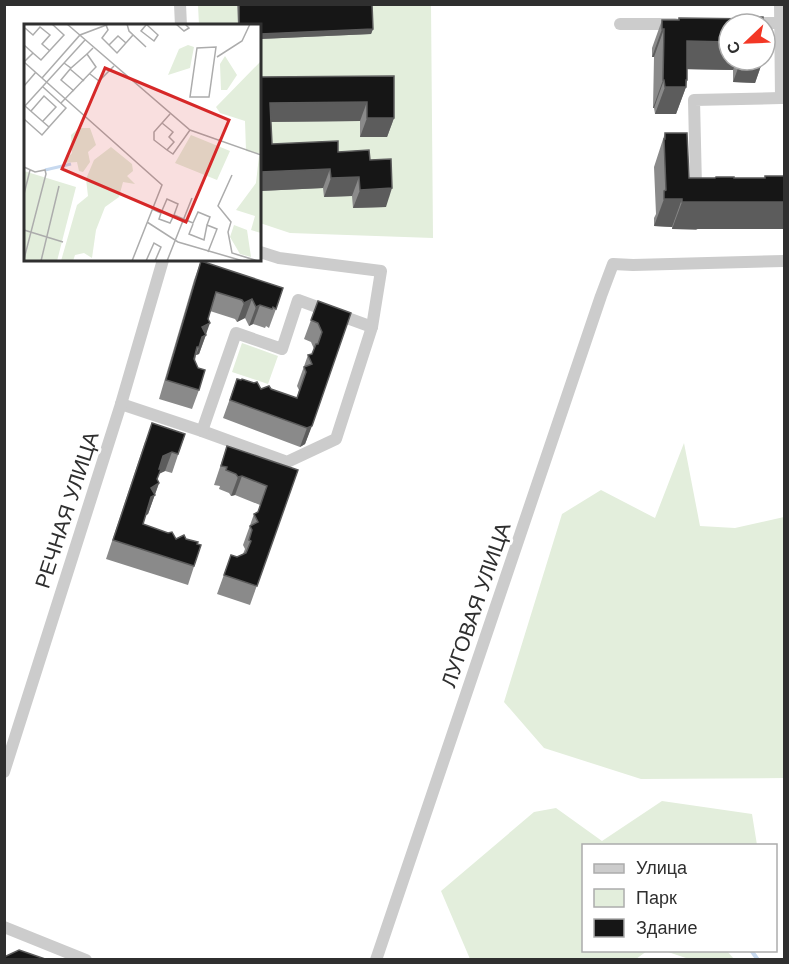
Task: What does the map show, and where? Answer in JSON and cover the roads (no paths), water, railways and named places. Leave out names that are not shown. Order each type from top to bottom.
[{"type":"street","points":[[180,4],[181,24]]},
{"type":"street","points":[[718,187],[696,188],[694,100],[783,98],[780,4]]},
{"type":"street","points":[[620,24],[688,24]]},
{"type":"street","points":[[121,404],[287,462],[336,439],[372,327],[381,271],[279,258],[261,252]]},
{"type":"street","name":"РЕЧНАЯ УЛИЦА","points":[[4,772],[121,404],[163,261]]},
{"type":"street","name":"ЛУГОВАЯ УЛИЦА","points":[[376,960],[613,264],[784,261]]},
{"type":"street","points":[[202,431],[236,333],[282,349],[298,300],[372,327]]},
{"type":"street","points":[[4,927],[86,960]]},
{"type":"waterway","points":[[752,952],[758,960]]}]
